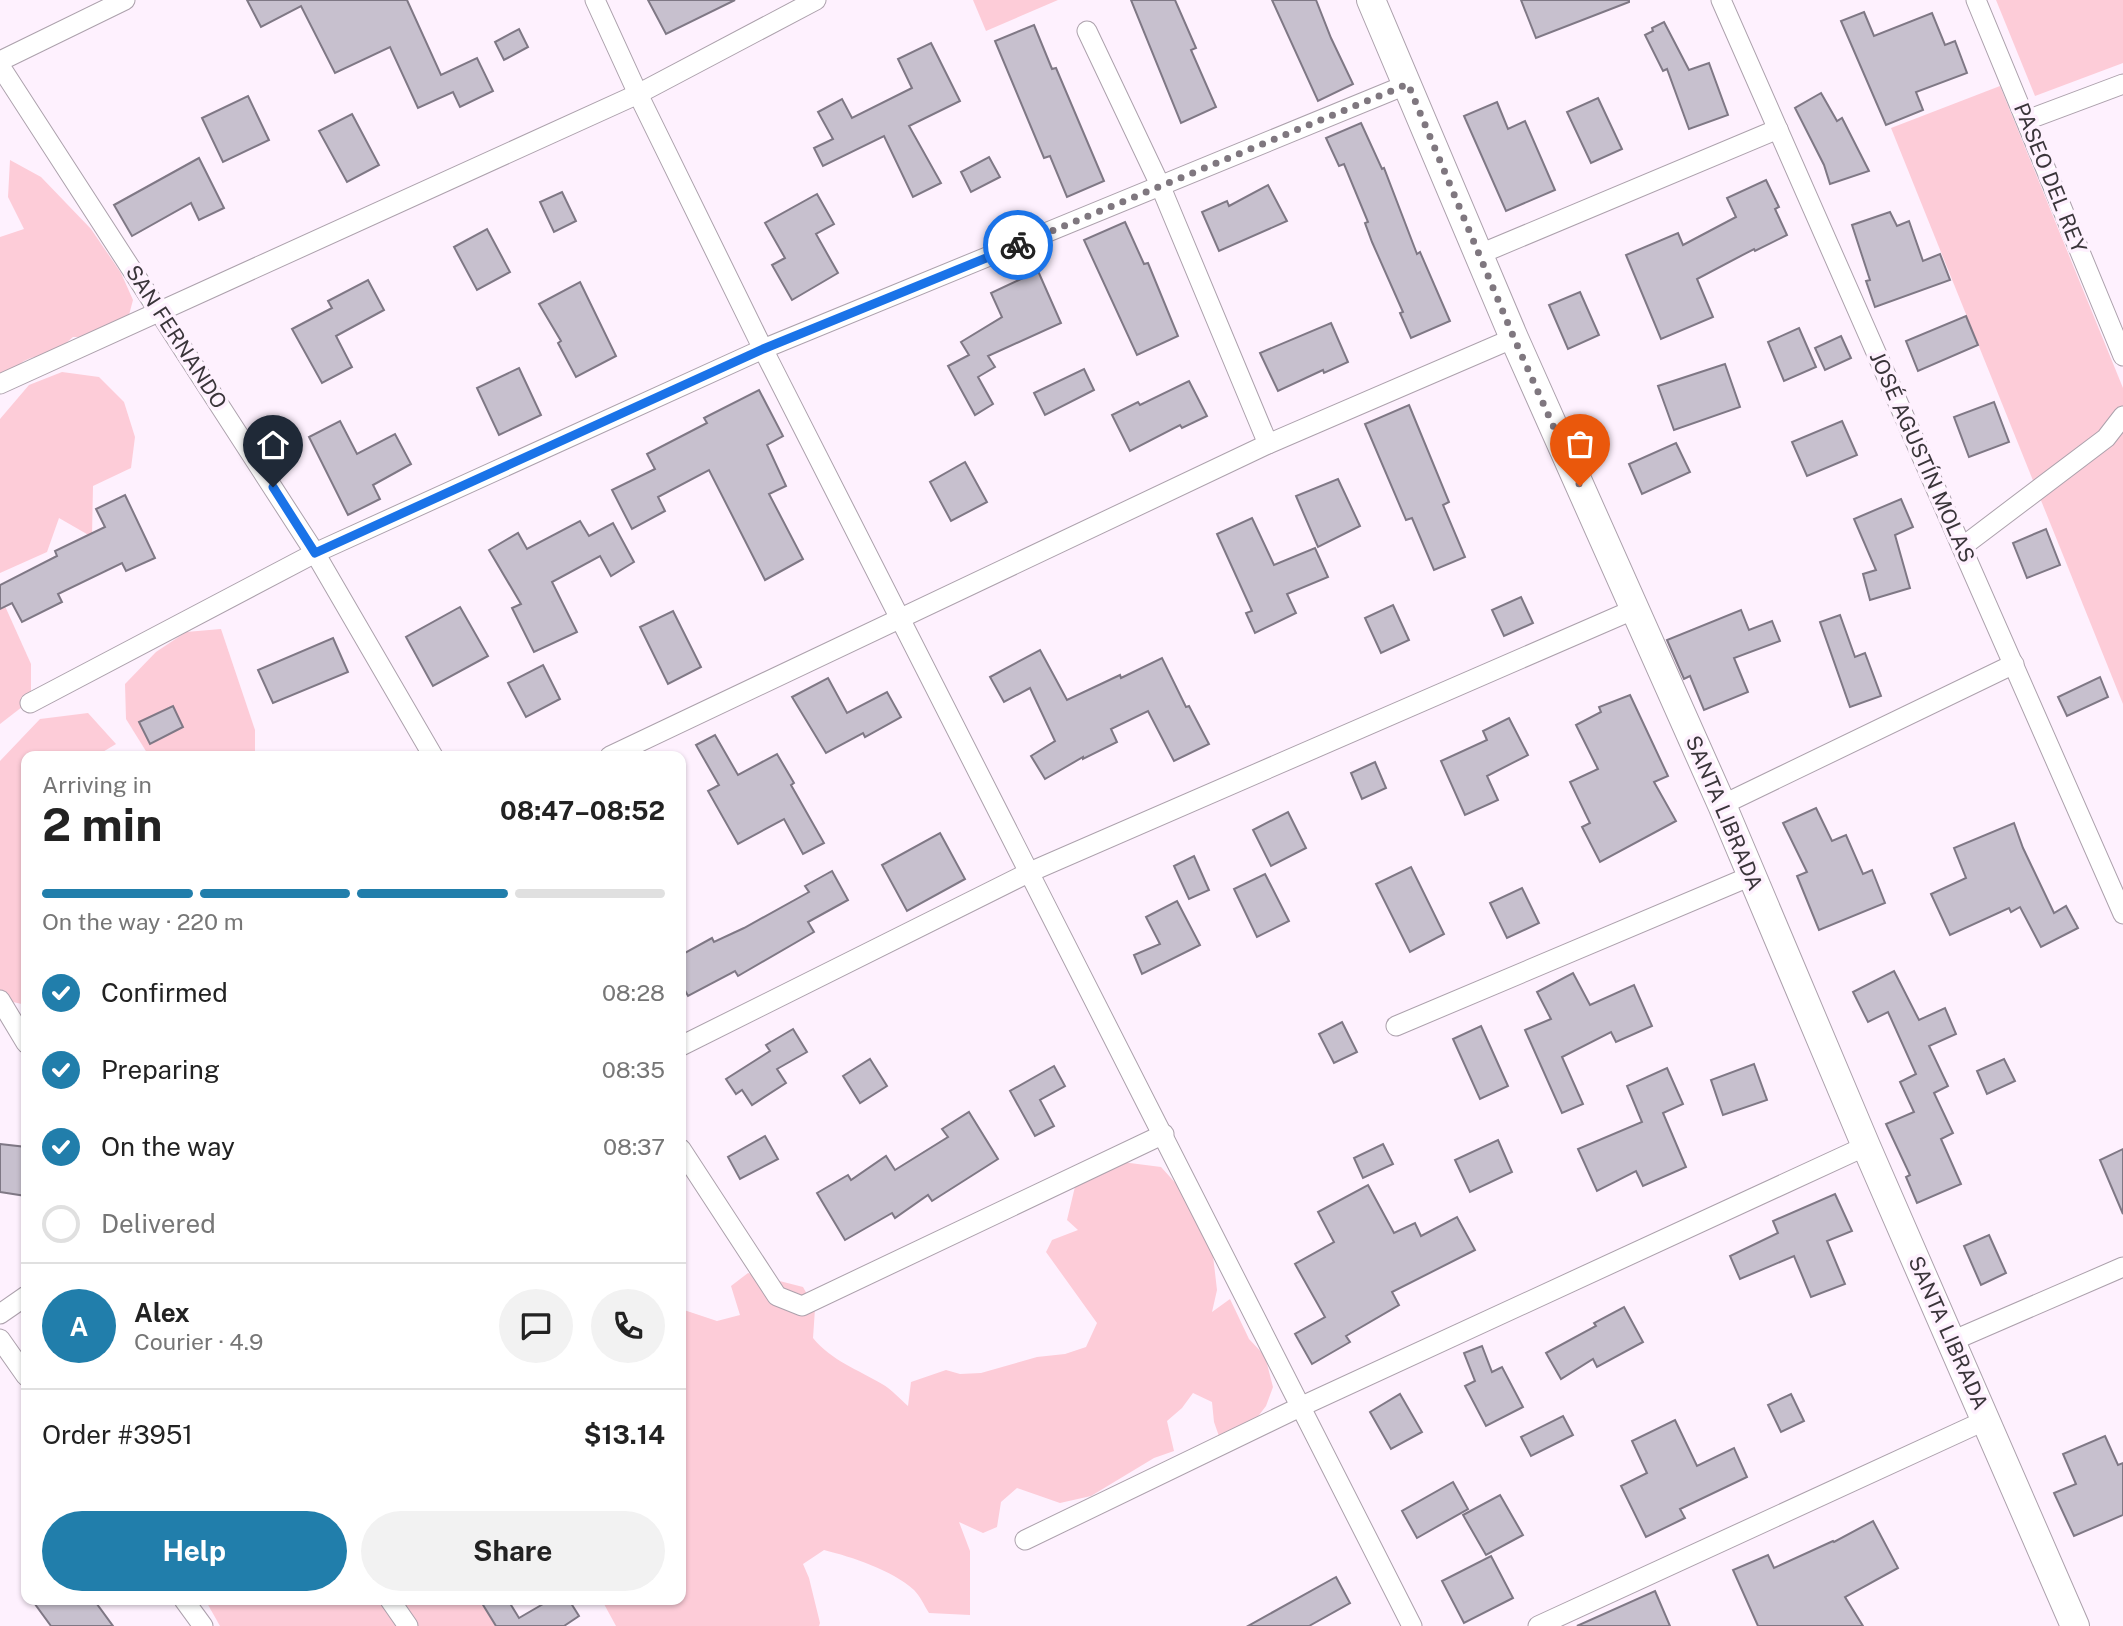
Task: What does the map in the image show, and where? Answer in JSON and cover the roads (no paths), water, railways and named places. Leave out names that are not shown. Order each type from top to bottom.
[{"type":"street","points":[[0,63],[125,0]]},
{"type":"street","points":[[596,0],[638,94],[763,349],[1412,1626]]},
{"type":"street","points":[[0,384],[638,94],[816,0]]},
{"type":"street","name":"SANTA LIBRADA","points":[[1371,0],[1514,338],[1723,805],[1866,1146],[2075,1626]]},
{"type":"street","name":"JOSÉ AGUSTÍN MOLAS","points":[[1721,0],[2123,914]]},
{"type":"street","name":"PASEO DEL REY","points":[[1976,0],[2123,356]]},
{"type":"street","points":[[1087,31],[1160,185],[1268,444]]},
{"type":"street","name":"SAN FERNANDO","points":[[0,63],[315,553],[430,751]]},
{"type":"street","points":[[30,703],[315,553],[763,349],[1408,84]]},
{"type":"street","points":[[2027,120],[2123,84]]},
{"type":"street","points":[[1480,254],[1778,129]]},
{"type":"street","points":[[621,751],[1268,444],[1514,338]]},
{"type":"street","points":[[1962,547],[2106,438],[2123,416]]},
{"type":"street","points":[[686,1044],[1030,872],[1635,609]]},
{"type":"street","points":[[1723,805],[2014,664]]},
{"type":"street","points":[[1396,1026],[1751,876]]},
{"type":"street","points":[[0,1000],[20,1017]]},
{"type":"street","points":[[686,1157],[777,1296],[802,1306],[1164,1134]]},
{"type":"street","points":[[1024,1540],[1300,1407],[1866,1146]]},
{"type":"street","points":[[1952,1341],[2123,1267]]},
{"type":"street","points":[[0,1314],[21,1300]]},
{"type":"street","points":[[0,1339],[21,1369]]},
{"type":"street","points":[[1538,1626],[1986,1419]]},
{"type":"street","points":[[188,1605],[203,1626]]},
{"type":"street","points":[[393,1605],[408,1626]]}]
